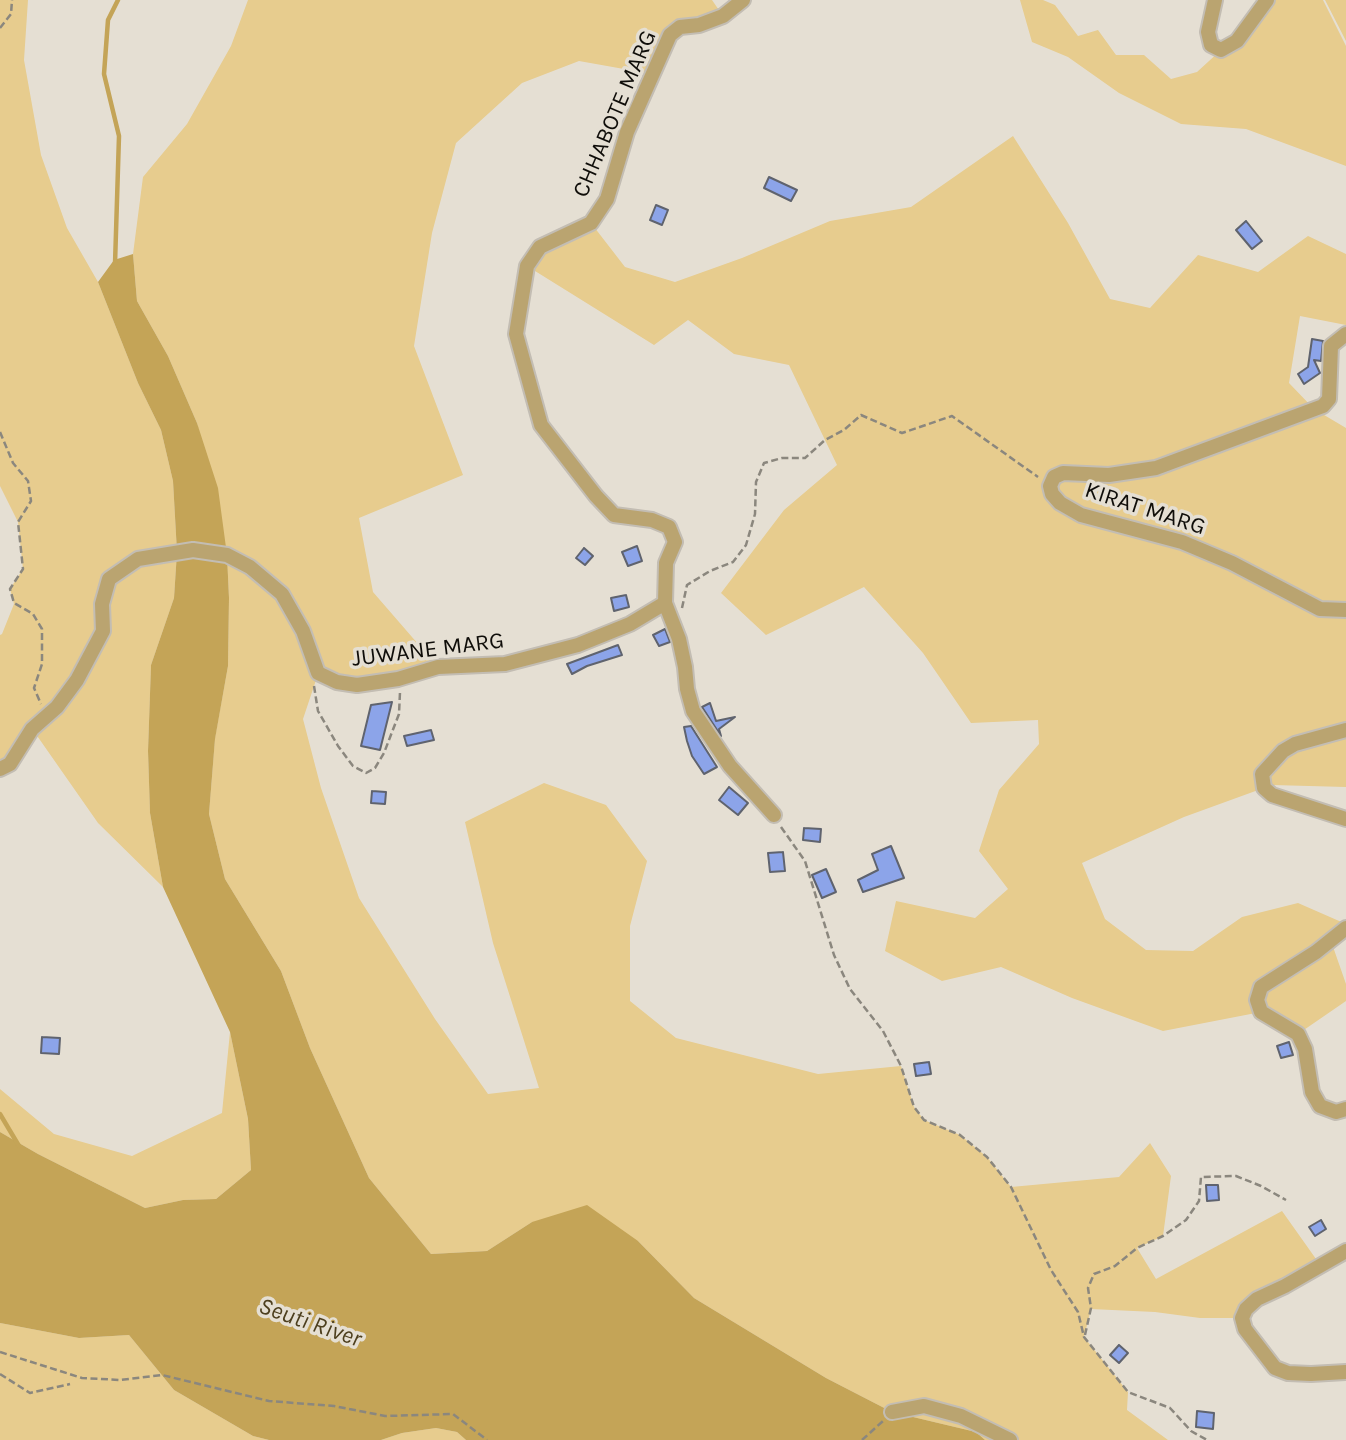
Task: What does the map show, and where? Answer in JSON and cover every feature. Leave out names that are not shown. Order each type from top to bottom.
[{"type":"street","name":"CHHABOTE MARG","points":[[743,0],[723,16],[699,25],[680,27],[670,35],[627,132],[607,199],[592,223],[540,247],[527,266],[516,334],[541,425],[596,496],[614,515],[652,520],[669,527],[675,542],[666,563],[665,603],[679,639],[693,711],[730,766],[774,815]]},
{"type":"street","points":[[1215,0],[1208,32],[1211,45],[1221,50],[1237,41],[1267,0]]},
{"type":"street","name":"KIRAT MARG","points":[[1346,334],[1331,346],[1329,399],[1323,406],[1156,468],[1110,475],[1063,472],[1054,477],[1050,486],[1052,494],[1060,503],[1080,514],[1182,542],[1231,563],[1320,609],[1346,610]]},
{"type":"street","points":[[0,769],[10,764],[33,729],[57,708],[77,680],[103,631],[102,604],[109,579],[138,559],[193,550],[227,555],[250,567],[282,594],[303,631],[318,673]]},
{"type":"street","name":"JUWANE MARG","points":[[318,673],[337,682],[358,685],[398,679],[438,667],[505,664],[578,645],[629,624],[665,603]]},
{"type":"street","points":[[1346,730],[1295,744],[1283,751],[1262,774],[1264,788],[1272,795],[1346,819]]},
{"type":"street","points":[[1346,928],[1261,987],[1257,1000],[1261,1012],[1298,1034],[1305,1049],[1312,1092],[1320,1106],[1336,1112],[1346,1109]]},
{"type":"street","points":[[1346,1251],[1257,1299],[1246,1309],[1242,1318],[1245,1329],[1275,1368],[1288,1373],[1346,1372]]},
{"type":"street","points":[[892,1412],[924,1406],[961,1416],[1010,1440]]},
{"type":"path","points":[[0,28],[11,14],[12,0]]},
{"type":"path","points":[[679,639],[687,585],[710,571],[733,562],[746,545],[755,514],[756,482],[764,463],[782,458],[805,458],[861,415],[902,433],[952,416],[1050,486]]},
{"type":"path","points":[[0,432],[13,463],[28,481],[31,501],[18,522],[23,569],[10,589],[14,603],[33,614],[42,629],[43,664],[34,688],[41,705],[57,708]]},
{"type":"path","points":[[318,673],[313,688],[318,711],[353,766],[366,773],[375,768],[384,753],[398,715],[398,679]]},
{"type":"path","points":[[774,815],[805,861],[834,955],[849,989],[883,1031],[901,1066],[914,1107],[924,1120],[960,1135],[987,1157],[1011,1187],[1051,1270],[1077,1312],[1084,1337],[1128,1392],[1170,1408],[1191,1431],[1207,1440]]},
{"type":"path","points":[[1084,1337],[1091,1308],[1088,1288],[1094,1275],[1115,1266],[1137,1248],[1163,1236],[1186,1220],[1199,1201],[1200,1177],[1236,1176],[1286,1200]]},
{"type":"path","points":[[0,1352],[82,1378],[120,1380],[162,1375],[269,1401],[334,1406],[385,1416],[453,1414],[487,1440]]},
{"type":"path","points":[[0,1374],[30,1393],[70,1384]]},
{"type":"path","points":[[862,1440],[892,1412]]},
{"type":"shaded area","points":[[0,0],[28,0],[24,60],[41,155],[67,228],[98,282],[138,383],[161,430],[173,481],[177,552],[174,598],[151,665],[148,751],[150,813],[163,887],[98,823],[33,730],[0,769],[0,635],[14,604],[10,589],[23,569],[18,522],[0,486]]},
{"type":"shaded area","points":[[248,0],[712,0],[723,16],[680,27],[652,74],[579,61],[522,83],[456,143],[432,233],[414,346],[463,475],[359,518],[373,592],[438,667],[357,685],[318,674],[303,719],[321,788],[359,898],[435,1019],[488,1094],[539,1088],[493,943],[465,822],[544,783],[606,805],[647,861],[630,926],[630,1001],[676,1038],[818,1074],[901,1066],[914,1107],[924,1120],[960,1135],[987,1157],[1011,1187],[1119,1177],[1150,1143],[1171,1176],[1163,1236],[1137,1248],[1156,1279],[1282,1211],[1321,1266],[1285,1286],[1242,1318],[1200,1318],[1155,1312],[1091,1309],[1084,1337],[1128,1392],[1127,1410],[1168,1440],[985,1440],[976,1432],[892,1412],[826,1378],[694,1298],[638,1241],[532,1222],[487,1251],[431,1254],[369,1178],[310,1048],[281,971],[225,879],[209,814],[215,738],[228,666],[227,555],[197,423],[168,356],[137,301],[133,254],[143,177],[187,124],[231,46]]},
{"type":"shaded area","points":[[1020,0],[1043,0],[1055,5],[1078,36],[1098,30],[1116,55],[1144,55],[1171,79],[1197,72],[1267,0],[1323,0],[1346,46],[1346,166],[1246,129],[1181,124],[1119,93],[1068,57],[1032,42]]},
{"type":"shaded area","points":[[1325,0],[1346,0],[1346,41]]},
{"type":"shaded area","points":[[1013,136],[1068,223],[1110,299],[1150,308],[1198,255],[1258,272],[1308,236],[1346,254],[1346,325],[1300,316],[1289,383],[1314,409],[1346,428],[1346,787],[1272,785],[1184,817],[1082,863],[1105,919],[1146,950],[1193,951],[1242,917],[1298,903],[1346,924],[1331,941],[1346,984],[1346,1001],[1298,1034],[1261,1012],[1163,1031],[1072,998],[1001,967],[942,981],[885,951],[896,901],[975,918],[1008,889],[979,851],[999,790],[1039,744],[1038,720],[971,723],[923,653],[864,587],[766,635],[721,593],[784,510],[837,465],[789,365],[734,354],[688,320],[654,345],[527,266],[540,247],[591,223],[625,267],[675,282],[742,258],[830,221],[911,207]]},
{"type":"shaded area","points":[[230,1032],[248,1119],[251,1170],[216,1199],[183,1200],[145,1208],[0,1132],[0,1089],[54,1134],[132,1156],[222,1113]]},
{"type":"shaded area","points":[[0,1323],[79,1338],[129,1335],[174,1390],[253,1436],[269,1440],[0,1440]]},
{"type":"shaded area","points":[[436,1428],[457,1432],[466,1440],[381,1440],[402,1433]]},
{"type":"water","name":"Seuti River","points":[[133,254],[137,301],[168,356],[197,423],[218,488],[227,555],[228,666],[215,739],[209,814],[225,879],[281,971],[310,1048],[369,1178],[431,1254],[487,1251],[532,1222],[587,1205],[638,1241],[694,1298],[826,1378],[892,1412],[976,1432],[985,1440],[466,1440],[457,1432],[436,1428],[402,1433],[381,1440],[269,1440],[253,1436],[174,1390],[129,1335],[79,1338],[0,1323],[0,1132],[145,1208],[183,1200],[216,1199],[251,1170],[248,1119],[230,1032],[163,887],[150,813],[148,751],[151,665],[174,598],[177,552],[173,481],[161,430],[138,383],[98,282],[114,260]]},
{"type":"building","points":[[769,177],[797,190],[791,201],[764,188]]},
{"type":"building","points":[[656,205],[668,210],[662,225],[650,220]]},
{"type":"building","points":[[1246,221],[1262,241],[1252,249],[1236,230]]},
{"type":"building","points":[[1312,339],[1323,341],[1321,361],[1314,360],[1320,373],[1304,384],[1298,374],[1308,367]]},
{"type":"building","points":[[637,546],[642,561],[628,566],[622,552]]},
{"type":"building","points":[[584,548],[593,556],[585,565],[576,558]]},
{"type":"building","points":[[626,595],[629,607],[614,611],[611,598]]},
{"type":"building","points":[[665,629],[670,642],[659,646],[653,635]]},
{"type":"building","points":[[618,645],[622,655],[587,666],[572,674],[567,664]]},
{"type":"building","points":[[392,702],[380,750],[361,746],[371,705]]},
{"type":"building","points":[[710,703],[716,721],[735,717],[719,729],[721,736],[702,707]]},
{"type":"building","points":[[691,726],[717,767],[704,774],[692,756],[687,741],[684,727]]},
{"type":"building","points":[[431,730],[434,740],[407,746],[404,736]]},
{"type":"building","points":[[729,787],[748,803],[738,815],[719,800]]},
{"type":"building","points":[[372,791],[386,792],[385,804],[371,803]]},
{"type":"building","points":[[804,828],[821,829],[820,842],[803,840]]},
{"type":"building","points":[[891,846],[904,878],[863,892],[858,880],[878,870],[872,854]]},
{"type":"building","points":[[783,852],[785,871],[770,872],[768,853]]},
{"type":"building","points":[[826,869],[836,892],[822,898],[812,875]]},
{"type":"building","points":[[42,1037],[60,1038],[59,1054],[41,1053]]},
{"type":"building","points":[[1289,1042],[1293,1055],[1281,1058],[1277,1046]]},
{"type":"building","points":[[929,1062],[931,1074],[916,1076],[914,1064]]},
{"type":"building","points":[[1206,1185],[1218,1185],[1219,1200],[1207,1201]]},
{"type":"building","points":[[1321,1220],[1326,1229],[1315,1236],[1309,1227]]},
{"type":"building","points":[[1119,1345],[1128,1353],[1119,1363],[1110,1355]]},
{"type":"building","points":[[1197,1411],[1214,1413],[1213,1429],[1196,1427]]},
{"type":"waterway","points":[[115,264],[119,136],[104,74],[108,20],[118,0]]},
{"type":"waterway","points":[[0,1114],[19,1146]]}]
